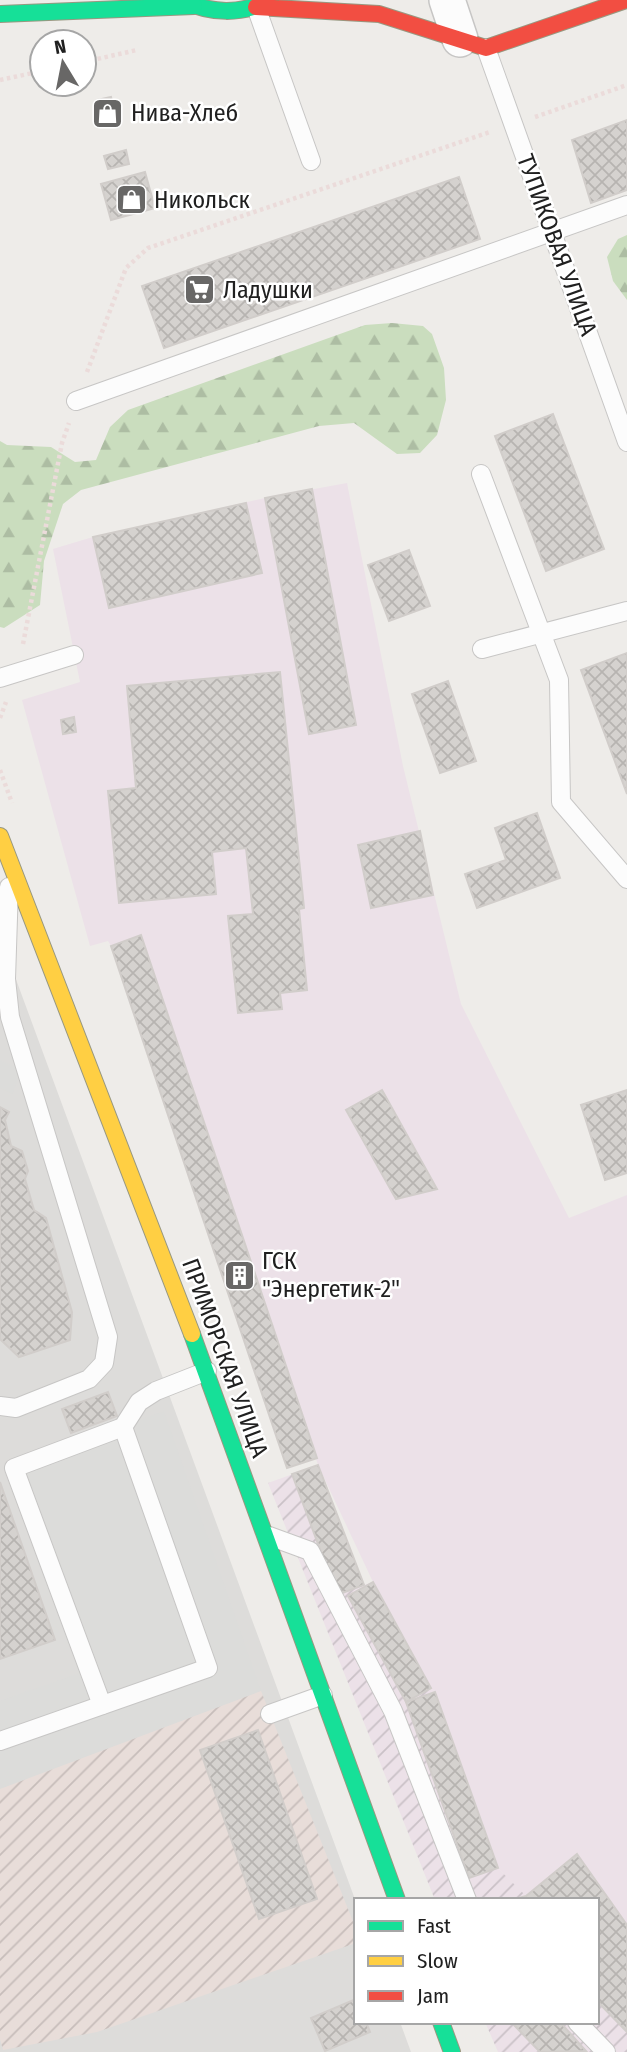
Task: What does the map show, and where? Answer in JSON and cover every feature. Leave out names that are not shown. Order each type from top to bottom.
[{"type":"main road","points":[[0,14],[188,3],[209,11],[225,13],[264,4],[372,7],[473,44],[626,0]]},
{"type":"main road","name":"ПРИМОРСКАЯ УЛИЦА","points":[[0,836],[207,1371],[396,1898]]},
{"type":"main road","points":[[442,2024],[452,2052]]},
{"type":"street","points":[[447,0],[473,44]]},
{"type":"lane","points":[[264,4],[311,161]]},
{"type":"lane","name":"ТУПИКОВАЯ УЛИЦА","points":[[473,44],[553,233],[627,442]]},
{"type":"lane","points":[[76,401],[627,205]]},
{"type":"lane","points":[[481,474],[559,680],[561,802],[627,878]]},
{"type":"lane","points":[[482,649],[627,611]]},
{"type":"lane","points":[[0,678],[74,655]]},
{"type":"lane","points":[[0,1406],[16,1408],[89,1379],[104,1363],[108,1336],[10,1017],[6,979],[9,862]]},
{"type":"lane","points":[[102,1705],[14,1468],[123,1427],[139,1402],[156,1391],[207,1371]]},
{"type":"lane","points":[[0,1741],[208,1668],[123,1427]]},
{"type":"lane","points":[[265,1534],[310,1551],[393,1711],[466,1898]]},
{"type":"lane","points":[[270,1714],[323,1695]]},
{"type":"lane","points":[[579,2024],[606,2052]]},
{"type":"path","points":[[98,58],[137,50]]},
{"type":"path","points":[[0,80],[28,74]]},
{"type":"shaded area","points":[[347,483],[403,766],[461,1004],[569,1218],[627,1195],[627,1925],[577,1854],[526,1896],[498,1868],[435,1692],[373,1582],[318,1465],[191,1083],[160,1092],[111,946],[108,941],[90,946],[22,700],[80,682],[53,549],[93,537],[265,498]]},
{"type":"shaded area","points":[[0,936],[355,1898],[354,2024],[401,2024],[411,2052],[0,2052]]},
{"type":"shaded area","points":[[0,1060],[22,1071],[12,1094],[0,1088]]},
{"type":"shaded area","points":[[164,1411],[261,1691],[0,1789],[0,1701],[91,1669],[14,1468]]},
{"type":"shaded area","points":[[318,1465],[364,1585],[373,1582],[435,1692],[498,1868],[526,1895],[577,1854],[627,1925],[627,2052],[498,2052],[486,2024],[599,2024],[599,1898],[434,1898],[268,1483]]},
{"type":"shaded area","points":[[261,1691],[354,1924],[354,1944],[97,2032],[3,2050],[0,2039],[0,1789]]},
{"type":"green space","points":[[627,235],[627,300],[613,281],[607,257],[618,239]]},
{"type":"green space","points":[[392,323],[423,326],[432,334],[444,368],[446,400],[437,435],[420,453],[397,454],[354,423],[319,426],[81,490],[63,504],[44,561],[40,605],[4,628],[0,627],[0,441],[7,445],[51,447],[75,462],[96,460],[110,427],[128,410],[365,325]]},
{"type":"building","points":[[111,97],[116,119],[103,123],[97,100]]},
{"type":"building","points":[[627,120],[627,190],[591,203],[572,140]]},
{"type":"building","points":[[126,150],[129,164],[108,169],[104,156]]},
{"type":"building","points":[[145,172],[155,208],[111,220],[101,184]]},
{"type":"building","points":[[459,177],[480,239],[164,348],[142,286]]},
{"type":"building","points":[[553,414],[604,549],[546,571],[495,436]]},
{"type":"building","points":[[312,489],[356,725],[309,734],[265,498]]},
{"type":"building","points":[[246,503],[262,573],[109,608],[93,537]]},
{"type":"building","points":[[409,550],[430,606],[389,621],[368,565]]},
{"type":"building","points":[[627,653],[627,794],[581,670]]},
{"type":"building","points":[[280,672],[304,908],[299,909],[307,990],[280,993],[282,1009],[238,1013],[228,916],[253,914],[246,848],[212,852],[216,894],[119,903],[108,791],[136,788],[127,686]]},
{"type":"building","points":[[448,681],[476,761],[440,773],[412,694]]},
{"type":"building","points":[[74,717],[76,732],[63,734],[61,720]]},
{"type":"building","points":[[537,813],[560,878],[477,908],[465,874],[506,860],[495,828]]},
{"type":"building","points":[[420,831],[433,895],[371,908],[358,845]]},
{"type":"building","name":"ГСК \"Энергетик-2\"","points":[[141,935],[317,1458],[287,1468],[111,946]]},
{"type":"building","points":[[382,1090],[437,1189],[396,1199],[346,1110]]},
{"type":"building","points":[[627,1090],[627,1173],[605,1180],[581,1105]]},
{"type":"building","points":[[0,1107],[9,1112],[5,1120],[11,1146],[22,1151],[28,1171],[25,1179],[34,1210],[46,1218],[72,1312],[70,1340],[19,1357],[0,1339]]},
{"type":"building","points":[[108,1392],[117,1416],[71,1433],[62,1409]]},
{"type":"building","points":[[318,1465],[364,1585],[337,1595],[292,1474]]},
{"type":"building","points":[[0,1482],[55,1640],[0,1659]]},
{"type":"building","points":[[373,1582],[431,1688],[406,1702],[348,1596]]},
{"type":"building","points":[[435,1692],[498,1868],[469,1878],[406,1702]]},
{"type":"building","points":[[258,1730],[317,1899],[259,1919],[200,1750]]},
{"type":"building","points":[[577,1854],[627,1925],[627,2032],[599,2003],[599,1898],[519,1898],[526,1896]]},
{"type":"building","points":[[354,2000],[354,2024],[367,2024],[370,2032],[325,2051],[311,2018]]},
{"type":"building","points":[[513,2024],[562,2024],[586,2051],[540,2052]]},
{"type":"traffic: fast","points":[[181,0],[204,8],[226,11],[248,8],[271,0]]},
{"type":"traffic: fast","points":[[0,14],[194,6]]},
{"type":"traffic: fast","points":[[192,1334],[396,1898]]},
{"type":"traffic: fast","points":[[442,2024],[452,2052]]},
{"type":"traffic: slow","points":[[0,836],[192,1334]]},
{"type":"traffic: jam","points":[[256,7],[379,14],[486,48],[626,0]]},
{"type":"place","name":"Нива-Хлеб","points":[[108,113]]},
{"type":"place","name":"Никольск","points":[[131,200]]},
{"type":"place","name":"Ладушки","points":[[200,290]]},
{"type":"place","name":"ГСК \"Энергетик-2\"","points":[[239,1275]]}]
